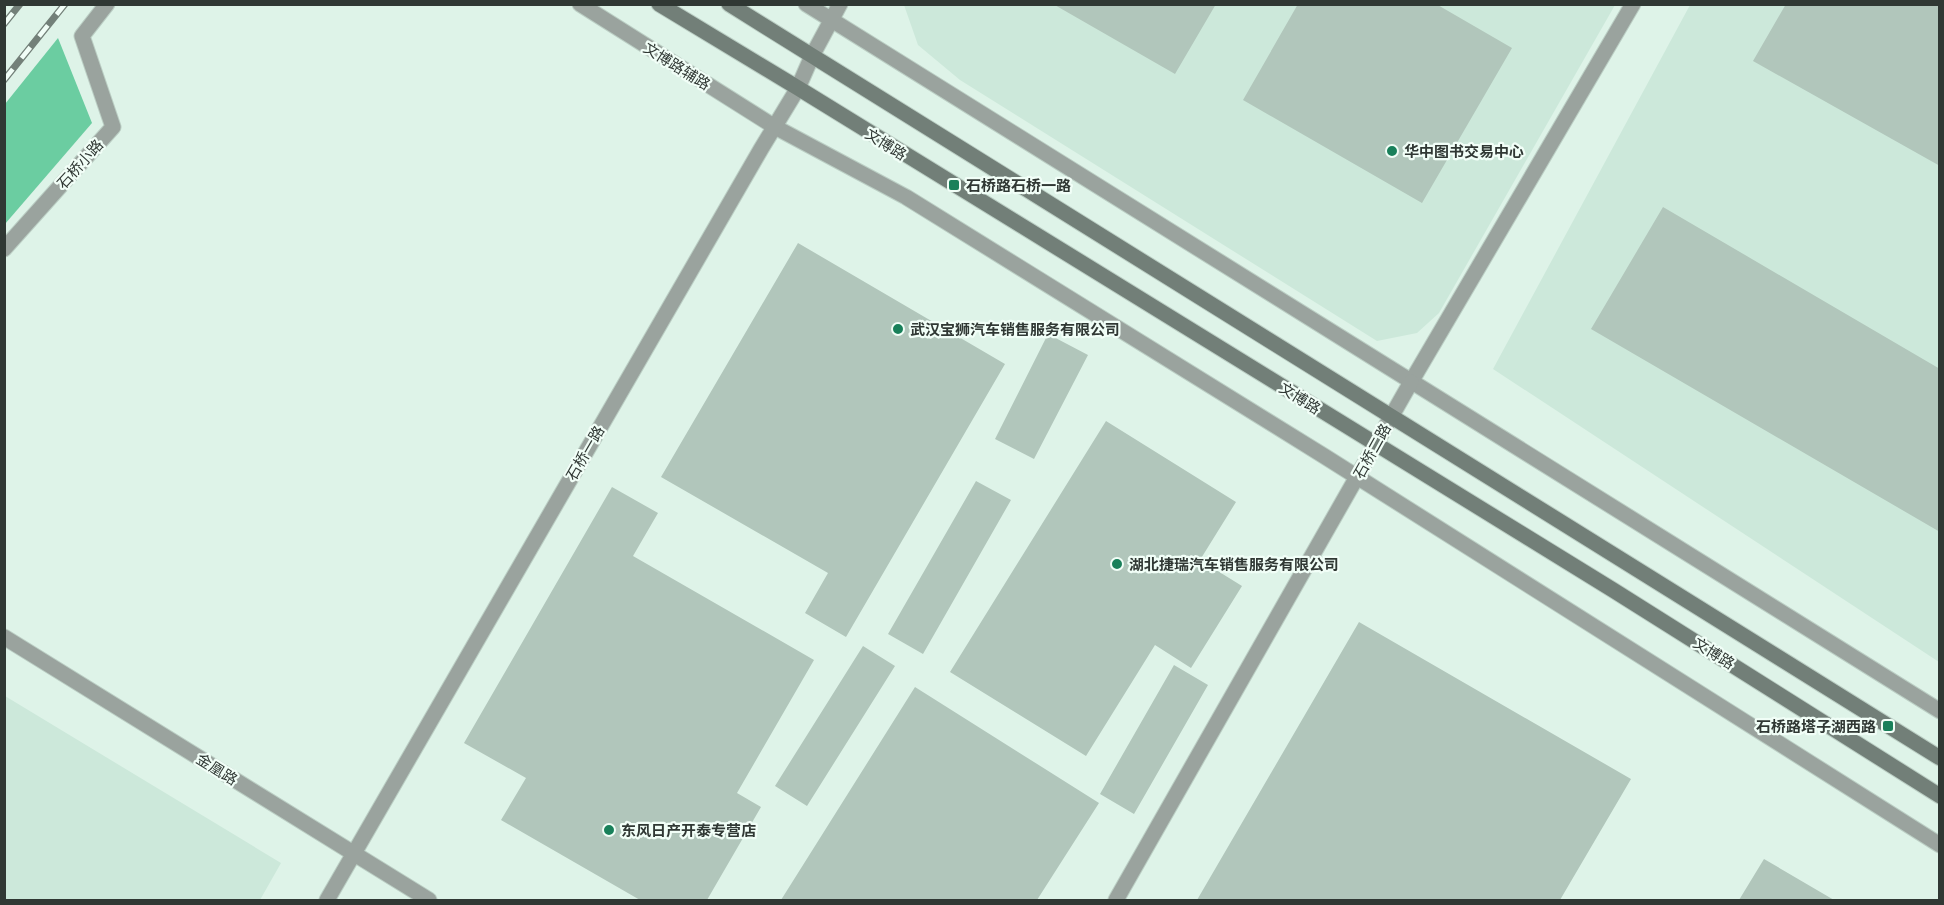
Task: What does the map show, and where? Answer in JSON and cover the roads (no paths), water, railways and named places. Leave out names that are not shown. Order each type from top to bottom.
[{"type":"main road","name":"文博路","points":[[659,4],[1603,583],[1940,796]]},
{"type":"main road","name":"文博路","points":[[729,4],[1940,758]]},
{"type":"street","name":"石桥小路","points":[[4,249],[113,127],[82,36],[107,4]]},
{"type":"street","name":"文博路辅路","points":[[580,4],[775,127],[906,198],[1357,477],[1940,846]]},
{"type":"street","points":[[806,4],[1940,711]]},
{"type":"street","name":"石桥一路","points":[[327,900],[798,88],[840,4]]},
{"type":"street","name":"石桥二路","points":[[1116,900],[1309,565],[1375,444],[1632,4]]},
{"type":"street","name":"金凰路","points":[[4,638],[429,900]]},
{"type":"railway","points":[[4,24],[20,4]]},
{"type":"railway","points":[[4,80],[65,4]]},
{"type":"place","name":"华中图书交易中心","points":[[1392,151]]},
{"type":"place","name":"石桥路石桥一路","points":[[954,185]]},
{"type":"place","name":"武汉宝狮汽车销售服务有限公司","points":[[898,329]]},
{"type":"place","name":"湖北捷瑞汽车销售服务有限公司","points":[[1117,564]]},
{"type":"place","name":"石桥路塔子湖西路","points":[[1888,726]]},
{"type":"place","name":"东风日产开泰专营店","points":[[609,830]]}]
